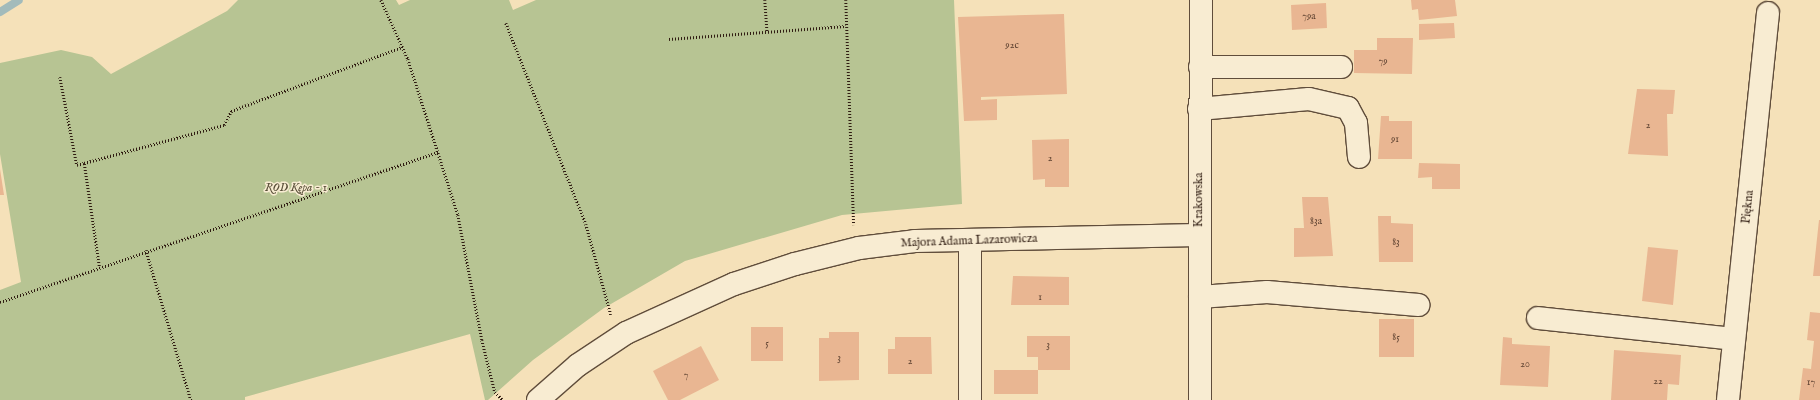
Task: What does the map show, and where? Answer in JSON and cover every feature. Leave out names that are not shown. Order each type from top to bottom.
[{"type":"street","name":"Krakowska","points":[[1200,0],[1200,400]]},
{"type":"street","name":"Piękna","points":[[1728,400],[1768,13]]},
{"type":"street","points":[[1200,67],[1342,67]]},
{"type":"street","points":[[1199,109],[1309,99],[1348,108],[1356,123],[1359,157]]},
{"type":"street","name":"Majora Adama Lazarowicza","points":[[538,400],[578,365],[620,337],[734,284],[859,248],[915,241],[1200,235]]},
{"type":"street","points":[[970,240],[970,400]]},
{"type":"street","points":[[1200,297],[1267,292],[1418,305]]},
{"type":"street","points":[[1538,318],[1734,339]]},
{"type":"path","points":[[381,0],[402,47],[458,215],[483,348],[495,392],[503,400]]},
{"type":"path","points":[[765,0],[767,32]]},
{"type":"path","points":[[846,0],[852,214],[859,248]]},
{"type":"path","points":[[506,22],[586,224],[620,337]]},
{"type":"path","points":[[669,39],[846,26]]},
{"type":"path","points":[[60,78],[77,165],[199,130],[224,125],[231,111],[261,102],[402,47]]},
{"type":"path","points":[[0,302],[99,266],[438,152]]},
{"type":"path","points":[[84,163],[99,266]]},
{"type":"path","points":[[146,250],[191,400]]},
{"type":"green space","name":"ROD Kępa - 1","points":[[238,0],[396,0],[399,5],[410,0],[509,0],[513,10],[536,0],[954,0],[962,204],[842,215],[685,261],[604,308],[533,360],[488,400],[485,400],[470,334],[245,397],[245,400],[0,400],[0,290],[21,282],[0,154],[0,63],[61,50],[92,57],[111,74],[227,11]]},
{"type":"building","points":[[1411,0],[1455,0],[1457,16],[1419,20],[1418,9],[1412,10]]},
{"type":"building","points":[[1326,3],[1327,28],[1292,30],[1291,5]]},
{"type":"building","points":[[1064,14],[1067,94],[981,97],[981,100],[997,99],[997,120],[964,121],[958,17]]},
{"type":"building","points":[[1454,23],[1455,38],[1419,40],[1419,24]]},
{"type":"building","points":[[1377,38],[1413,38],[1412,74],[1354,73],[1354,50],[1377,50]]},
{"type":"building","points":[[1637,89],[1675,90],[1673,114],[1667,114],[1668,156],[1628,154]]},
{"type":"building","points":[[1381,116],[1389,116],[1389,121],[1412,121],[1412,159],[1378,159]]},
{"type":"building","points":[[1069,139],[1069,187],[1045,187],[1045,179],[1033,180],[1032,140]]},
{"type":"building","points":[[1419,163],[1460,164],[1460,189],[1432,189],[1432,177],[1418,178]]},
{"type":"building","points":[[0,169],[4,195],[0,195]]},
{"type":"building","points":[[1302,197],[1328,197],[1333,256],[1294,257],[1294,228],[1304,228]]},
{"type":"building","points":[[1378,216],[1391,216],[1391,223],[1413,224],[1413,262],[1379,262]]},
{"type":"building","points":[[1819,220],[1820,276],[1813,276]]},
{"type":"building","points":[[1648,247],[1678,250],[1673,305],[1642,301]]},
{"type":"building","points":[[1013,276],[1069,277],[1069,305],[1011,305]]},
{"type":"building","points":[[1810,312],[1820,313],[1820,400],[1799,400],[1803,368],[1811,369],[1814,341],[1807,340]]},
{"type":"building","points":[[1379,319],[1414,319],[1414,357],[1379,357]]},
{"type":"building","points":[[751,327],[783,327],[783,361],[751,361]]},
{"type":"building","points":[[829,332],[859,332],[859,380],[819,381],[819,338],[829,338]]},
{"type":"building","points":[[1027,336],[1070,336],[1070,370],[1038,370],[1038,357],[1027,357]]},
{"type":"building","points":[[895,337],[931,337],[932,374],[888,374],[888,349],[895,349]]},
{"type":"building","points":[[1503,337],[1512,338],[1512,344],[1550,346],[1548,387],[1500,385]]},
{"type":"building","points":[[701,346],[719,380],[680,400],[668,400],[653,371]]},
{"type":"building","points":[[1614,350],[1681,355],[1679,385],[1668,384],[1667,400],[1611,400]]},
{"type":"building","points":[[994,370],[1038,370],[1038,394],[994,394]]},
{"type":"waterway","points":[[0,12],[19,0]]}]
